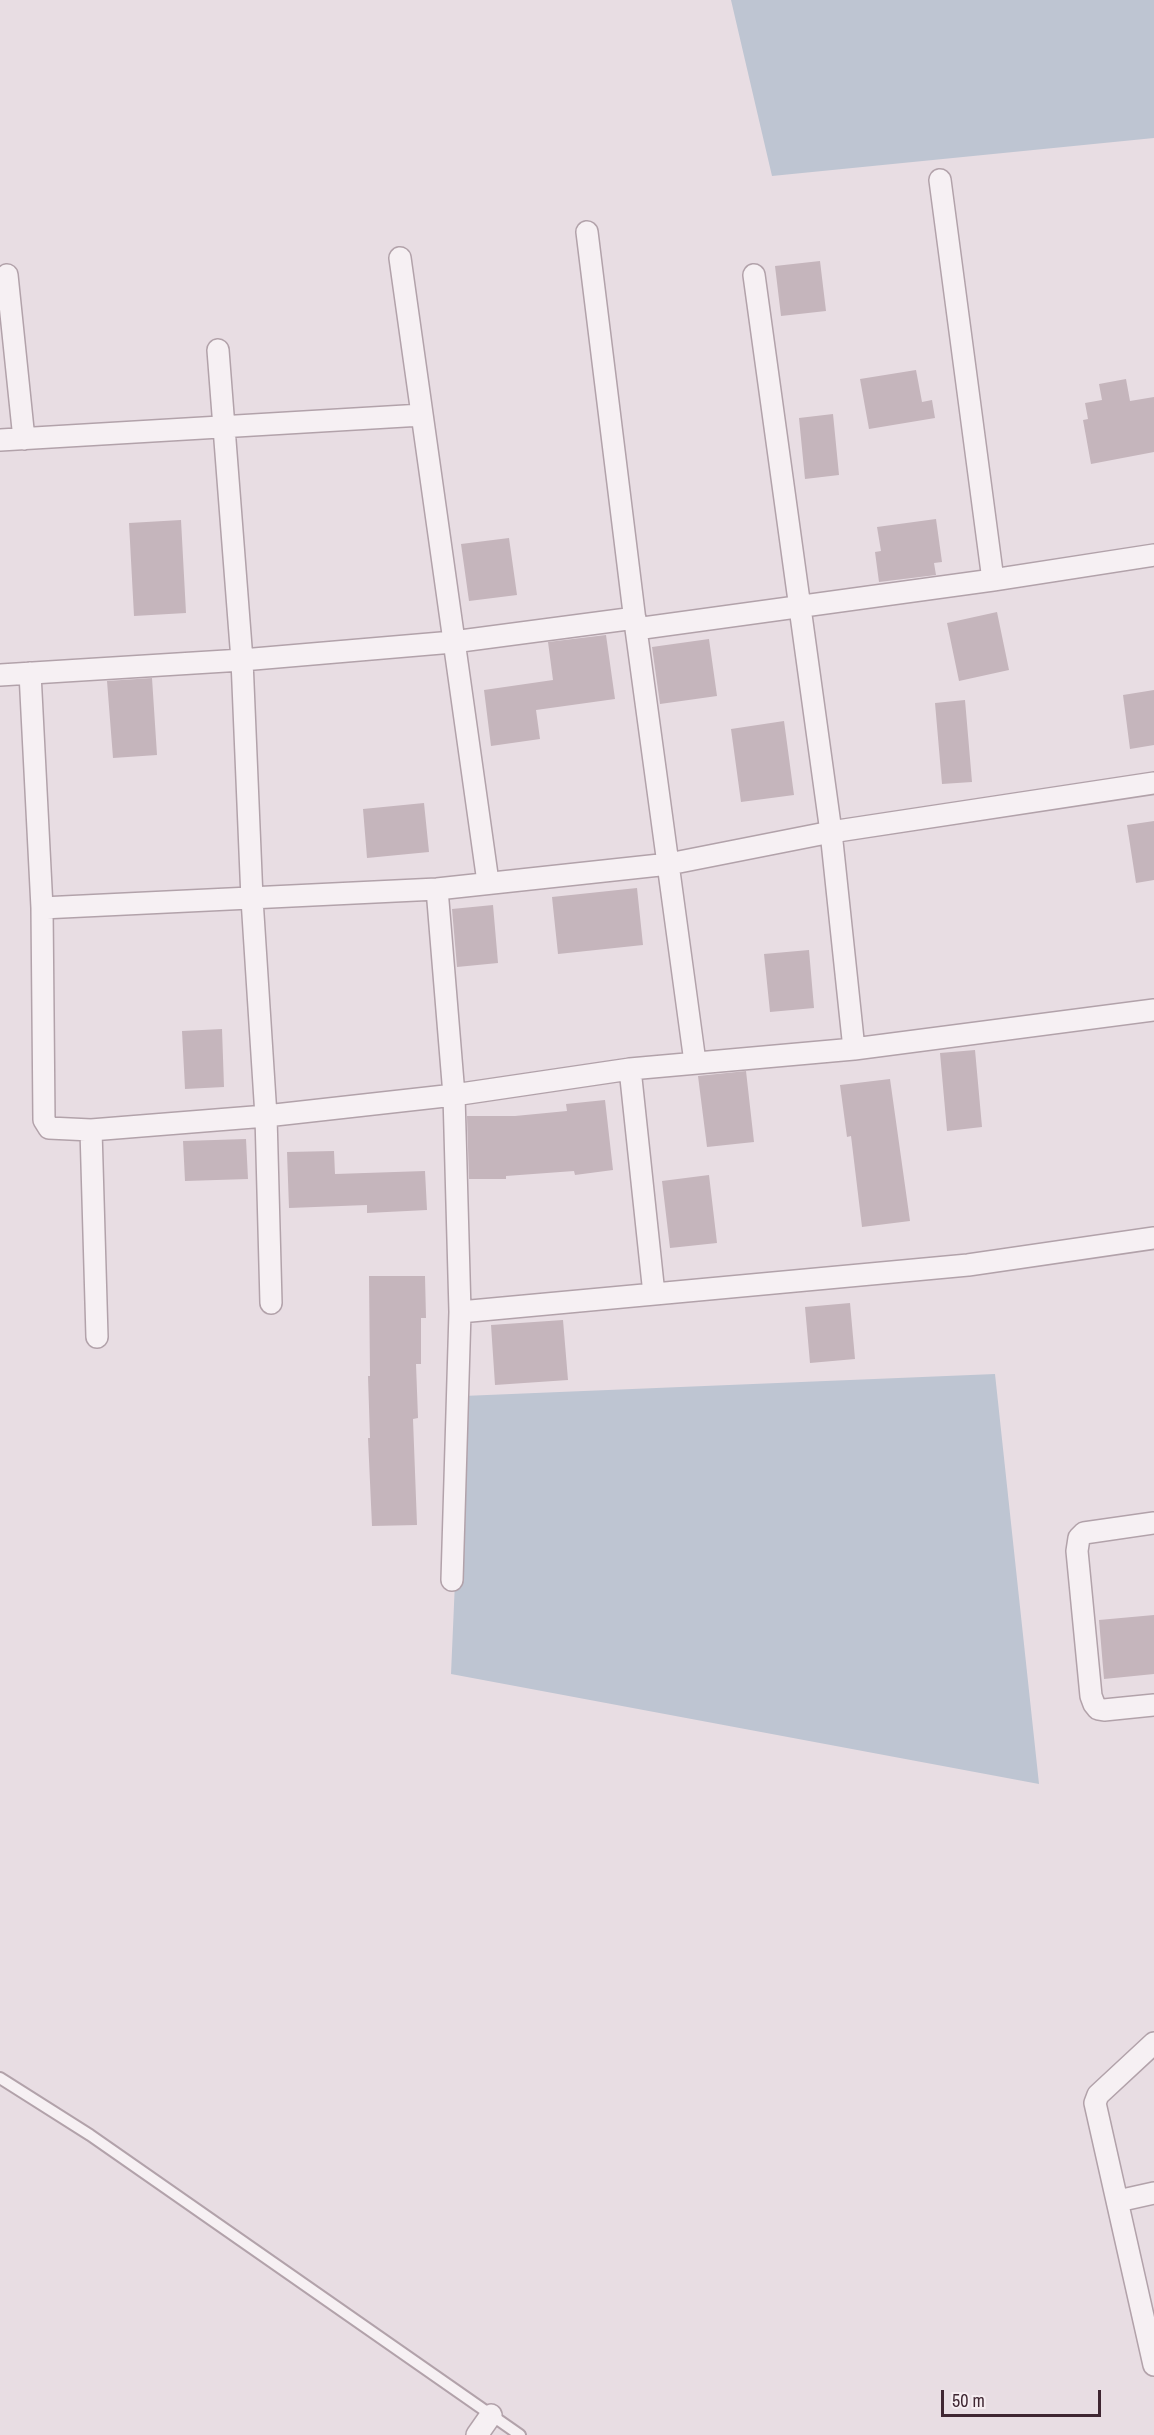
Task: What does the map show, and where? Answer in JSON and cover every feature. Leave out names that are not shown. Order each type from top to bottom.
[{"type":"street","points":[[940,180],[993,580]]},
{"type":"street","points":[[587,232],[635,623],[695,1062]]},
{"type":"street","points":[[400,258],[488,882]]},
{"type":"street","points":[[7,275],[24,440]]},
{"type":"street","points":[[754,275],[831,832],[855,1049]]},
{"type":"street","points":[[218,350],[242,660],[252,899],[266,1116],[271,1303]]},
{"type":"street","points":[[0,441],[422,415]]},
{"type":"street","points":[[0,675],[242,660],[453,642],[801,607],[1154,555]]},
{"type":"street","points":[[30,673],[42,908],[45,1124],[49,1128],[91,1130],[266,1116],[454,1095],[630,1069],[855,1049],[1154,1010]]},
{"type":"street","points":[[42,908],[437,889],[669,864],[831,832],[1154,783]]},
{"type":"street","points":[[437,889],[454,1095],[460,1311],[452,1580]]},
{"type":"street","points":[[630,1069],[654,1294]]},
{"type":"street","points":[[91,1130],[97,1337]]},
{"type":"street","points":[[460,1311],[968,1265],[1154,1238]]},
{"type":"street","points":[[1154,1523],[1084,1533],[1079,1538],[1077,1551],[1094,1704],[1098,1709],[1104,1710],[1154,1705]]},
{"type":"street","points":[[1154,2043],[1098,2095],[1095,2103],[1154,2365]]},
{"type":"street","points":[[1118,2201],[1154,2193]]},
{"type":"street","points":[[477,2435],[490,2415]]},
{"type":"lane","points":[[0,2078],[90,2135],[519,2435]]},
{"type":"shaded area","points":[[731,0],[1154,0],[1154,138],[772,176]]},
{"type":"shaded area","points":[[995,1374],[1039,1784],[451,1674],[463,1396]]},
{"type":"building","points":[[820,261],[826,311],[781,316],[775,266]]},
{"type":"building","points":[[916,370],[922,402],[932,400],[935,418],[869,429],[860,379]]},
{"type":"building","points":[[1126,379],[1130,401],[1154,397],[1154,452],[1091,464],[1083,420],[1088,419],[1085,403],[1102,400],[1099,384]]},
{"type":"building","points":[[833,414],[839,475],[805,479],[799,418]]},
{"type":"building","points":[[936,519],[942,562],[934,563],[936,575],[879,582],[875,552],[881,551],[877,527]]},
{"type":"building","points":[[181,520],[186,613],[134,616],[129,523]]},
{"type":"building","points":[[509,538],[517,595],[469,601],[461,544]]},
{"type":"building","points":[[997,612],[1009,670],[959,681],[947,623]]},
{"type":"building","points":[[606,635],[615,699],[536,710],[540,739],[491,746],[484,690],[553,680],[548,642]]},
{"type":"building","points":[[709,639],[717,696],[660,704],[652,647]]},
{"type":"building","points":[[152,678],[157,755],[113,758],[107,681]]},
{"type":"building","points":[[1154,690],[1154,745],[1130,749],[1123,695]]},
{"type":"building","points":[[965,700],[972,782],[942,784],[935,703]]},
{"type":"building","points":[[784,721],[794,795],[741,802],[731,729]]},
{"type":"building","points":[[424,803],[429,852],[367,858],[363,809]]},
{"type":"building","points":[[1154,821],[1154,880],[1136,883],[1127,825]]},
{"type":"building","points":[[637,888],[643,945],[558,954],[552,897]]},
{"type":"building","points":[[493,905],[498,963],[457,967],[452,909]]},
{"type":"building","points":[[809,950],[814,1008],[770,1012],[764,954]]},
{"type":"building","points":[[222,1029],[224,1087],[185,1089],[182,1031]]},
{"type":"building","points":[[975,1050],[982,1127],[947,1131],[940,1053]]},
{"type":"building","points":[[746,1071],[754,1142],[707,1147],[698,1076]]},
{"type":"building","points":[[890,1079],[910,1221],[862,1227],[851,1136],[847,1137],[840,1085]]},
{"type":"building","points":[[605,1100],[613,1170],[575,1175],[574,1171],[506,1176],[506,1179],[469,1179],[467,1116],[515,1116],[567,1111],[566,1104]]},
{"type":"building","points":[[246,1139],[248,1179],[185,1181],[183,1141]]},
{"type":"building","points":[[334,1151],[335,1174],[425,1171],[427,1210],[367,1213],[367,1205],[289,1208],[287,1152]]},
{"type":"building","points":[[709,1175],[717,1243],[670,1248],[662,1181]]},
{"type":"building","points":[[369,1276],[425,1276],[426,1318],[421,1318],[421,1364],[416,1364],[418,1418],[413,1419],[417,1525],[372,1526],[368,1438],[370,1438]]},
{"type":"building","points":[[850,1303],[855,1359],[810,1363],[805,1307]]},
{"type":"building","points":[[563,1320],[568,1380],[495,1385],[491,1325]]},
{"type":"building","points":[[1154,1615],[1154,1674],[1104,1679],[1099,1620]]}]
